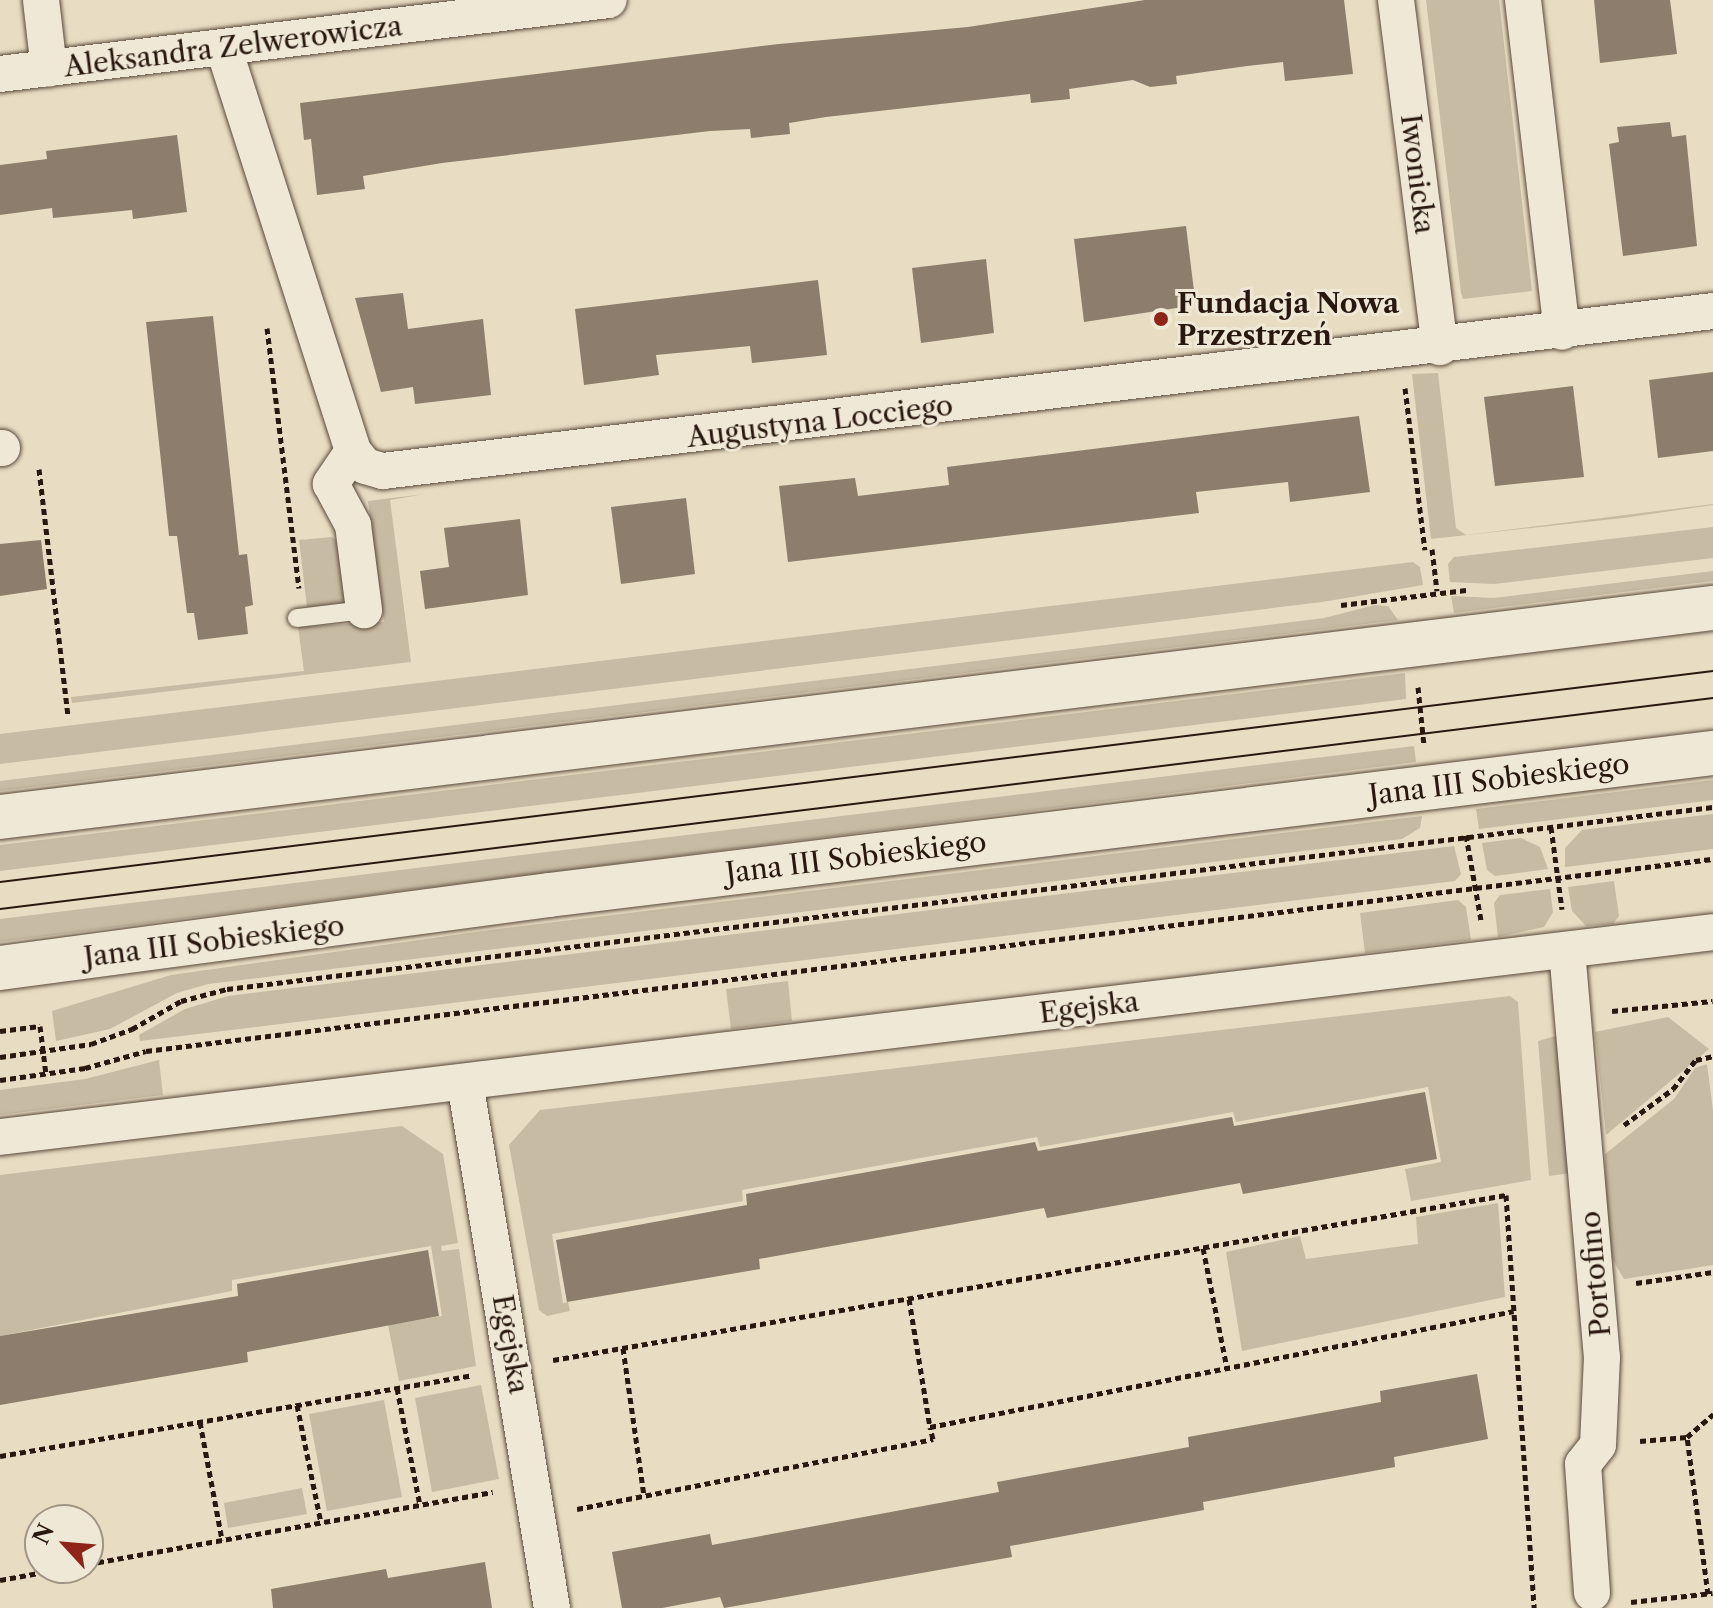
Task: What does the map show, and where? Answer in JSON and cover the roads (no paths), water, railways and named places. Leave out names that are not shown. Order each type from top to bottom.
[{"type":"main road","points":[[0,817],[1713,608]]},
{"type":"main road","name":"Jana III Sobieskiego","points":[[0,968],[549,895],[1713,753]]},
{"type":"street","points":[[41,0],[49,69]]},
{"type":"street","name":"Aleksandra Zelwerowicza","points":[[0,74],[224,49],[507,6],[609,0]]},
{"type":"street","name":"Iwonicka","points":[[1396,0],[1440,347]]},
{"type":"street","points":[[1523,0],[1562,332]]},
{"type":"street","points":[[224,49],[353,451],[331,484],[353,525],[364,610]]},
{"type":"street","name":"Augustyna Locciego","points":[[353,451],[365,466],[383,471],[410,469],[1440,347],[1713,311]]},
{"type":"street","name":"Egejska","points":[[0,1137],[1713,932]]},
{"type":"street","name":"Portofino","points":[[1567,950],[1575,1015],[1602,1357],[1598,1445],[1583,1464],[1607,1598]]},
{"type":"street","name":"Egejska","points":[[465,1082],[552,1608]]},
{"type":"lane","points":[[299,618],[364,610]]},
{"type":"tram line","points":[[0,882],[1713,671]]},
{"type":"tram line","points":[[0,909],[1713,698]]},
{"type":"place","name":"Fundacja Nowa Przestrzeń","points":[[1161,319]]}]
